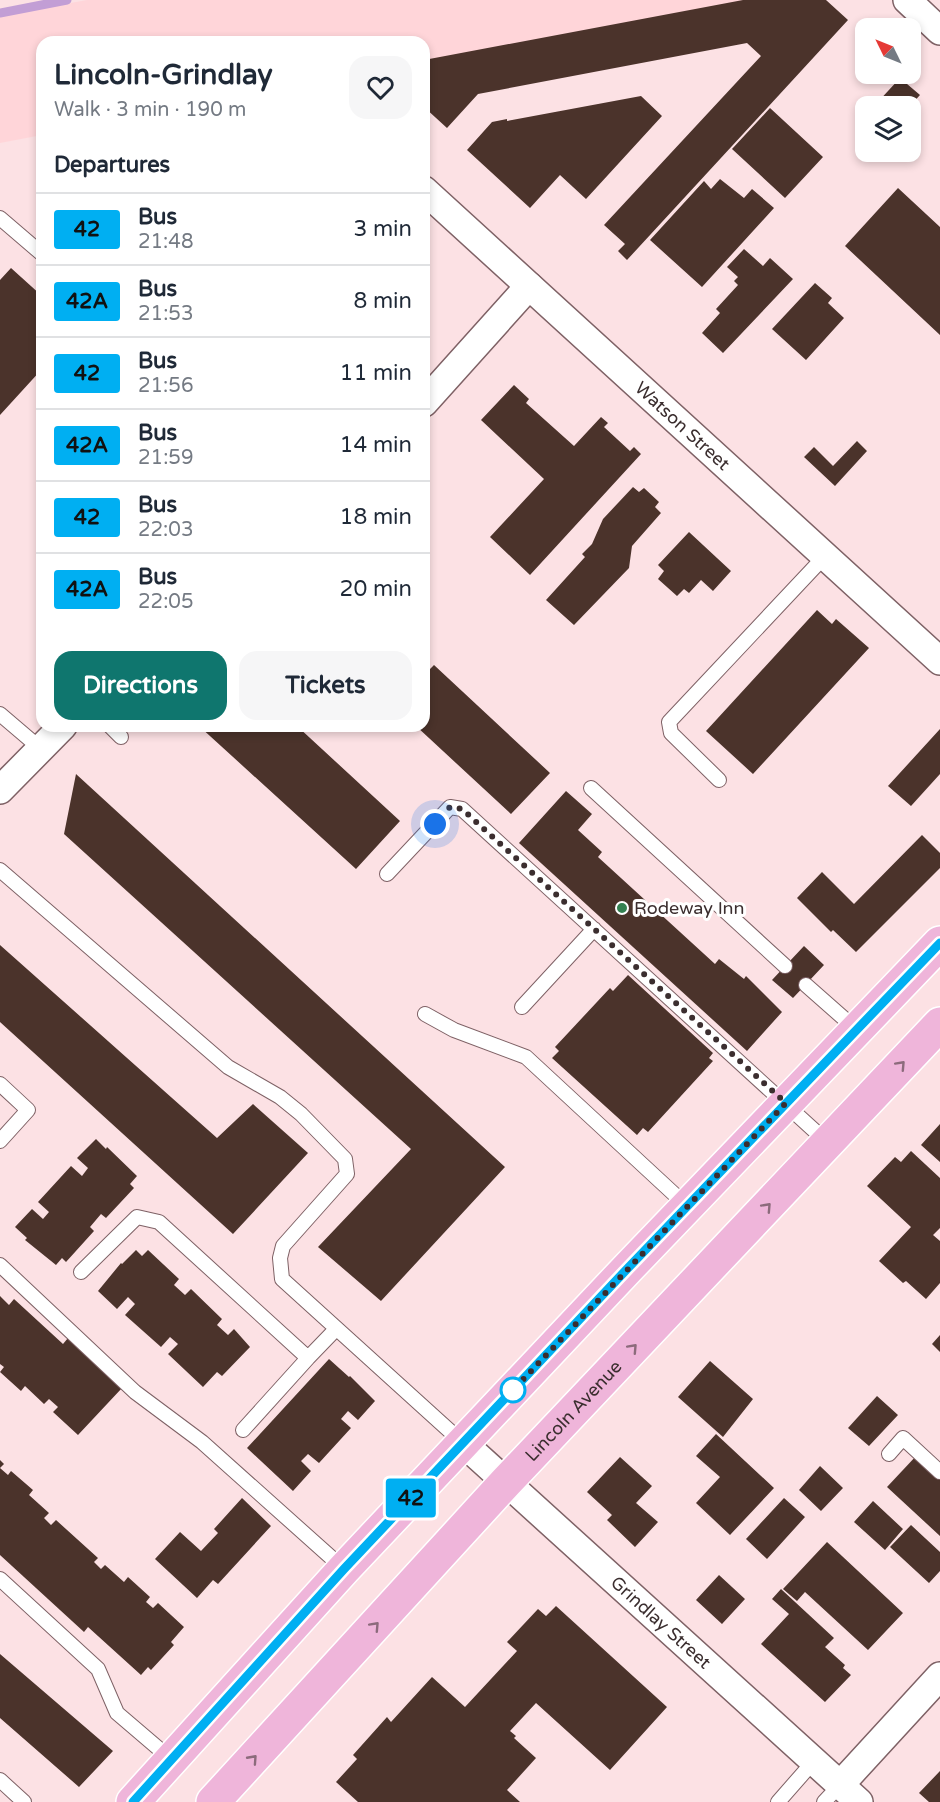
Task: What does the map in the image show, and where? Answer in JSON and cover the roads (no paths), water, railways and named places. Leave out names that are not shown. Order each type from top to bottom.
[{"type":"main road","points":[[133,1802],[344,1569],[687,1206],[940,943]]},
{"type":"main road","name":"Lincoln Avenue","points":[[213,1802],[506,1482],[940,1024]]},
{"type":"street","points":[[907,0],[940,31]]},
{"type":"street","name":"Watson Street","points":[[430,195],[940,661]]},
{"type":"street","points":[[430,396],[529,286]]},
{"type":"street","points":[[0,790],[57,732]]},
{"type":"street","name":"Grindlay Street","points":[[464,1443],[814,1761],[841,1796]]},
{"type":"street","points":[[841,1796],[940,1676]]},
{"type":"lane","points":[[0,237],[5,222],[36,249]]},
{"type":"lane","points":[[719,780],[671,733],[669,722],[825,555]]},
{"type":"lane","points":[[0,714],[41,749]]},
{"type":"lane","points":[[116,732],[121,737]]},
{"type":"lane","points":[[591,788],[785,966]]},
{"type":"lane","points":[[387,874],[450,807],[462,809],[828,1143]]},
{"type":"lane","points":[[0,870],[228,1067],[280,1097],[294,1108],[345,1159],[347,1174],[283,1246],[280,1258],[282,1279],[464,1443]]},
{"type":"lane","points":[[522,1007],[594,928]]},
{"type":"lane","points":[[806,985],[857,1030]]},
{"type":"lane","points":[[425,1014],[454,1030],[525,1057],[687,1206]]},
{"type":"lane","points":[[0,1084],[28,1110],[0,1141]]},
{"type":"lane","points":[[81,1272],[137,1217],[159,1221],[308,1358]]},
{"type":"lane","points":[[0,1265],[135,1392],[202,1442],[344,1569]]},
{"type":"lane","points":[[243,1430],[336,1329]]},
{"type":"lane","points":[[889,1454],[903,1438],[940,1472]]},
{"type":"lane","points":[[0,1579],[98,1669],[117,1713],[172,1760]]},
{"type":"lane","points":[[778,1802],[814,1761]]},
{"type":"lane","points":[[0,1780],[24,1802]]},
{"type":"waterway","points":[[0,13],[67,0]]},
{"type":"place","name":"Rodeway Inn","points":[[622,908]]}]
